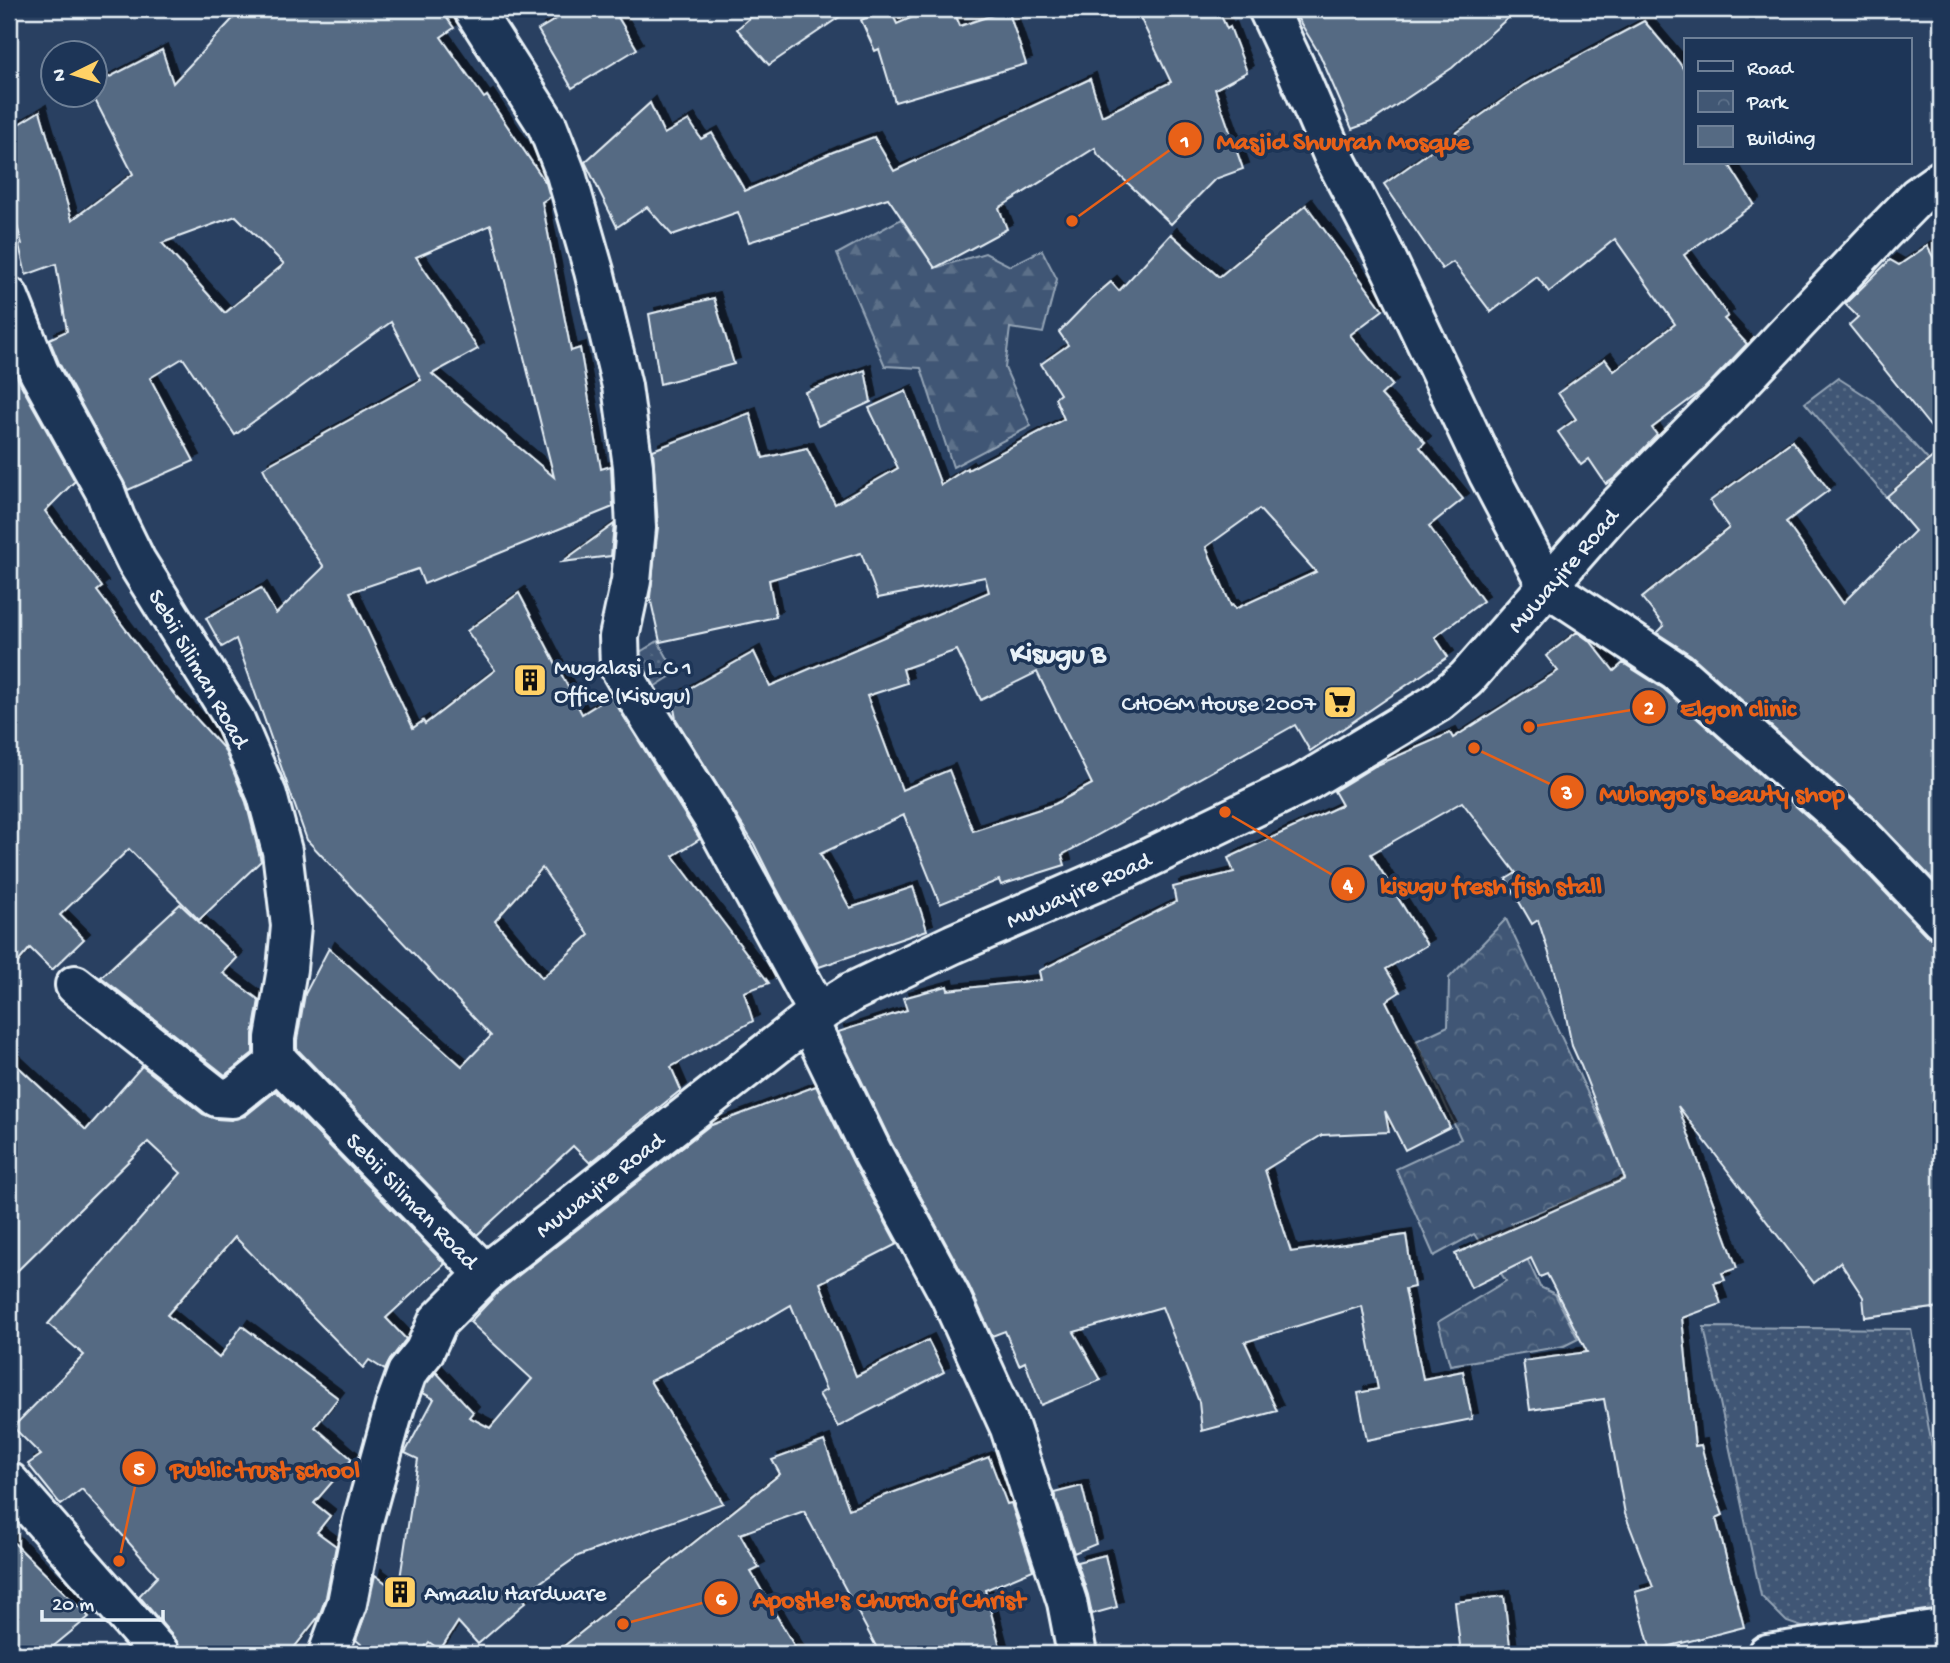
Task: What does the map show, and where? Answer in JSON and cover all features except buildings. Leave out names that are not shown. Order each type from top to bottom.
[{"type":"street","points":[[472,9],[547,125],[566,174],[594,271],[622,386],[634,466],[636,528],[631,581],[619,637],[620,668],[713,818],[813,1017],[872,1152],[950,1296],[1010,1428],[1067,1602],[1077,1654]]},
{"type":"street","points":[[1268,9],[1333,155],[1380,245],[1503,503],[1548,587],[1677,672],[1859,833],[1941,919]]},
{"type":"street","name":"Muwayire Road","points":[[328,1654],[347,1603],[363,1521],[407,1373],[424,1352],[438,1321],[485,1274],[813,1017],[852,992],[953,944],[1128,868],[1304,783],[1441,700],[1466,679],[1609,514],[1744,379],[1881,233],[1917,197],[1941,180]]},
{"type":"street","name":"Sebii Siliman Road","points":[[9,298],[39,372],[105,491],[136,561],[235,720],[268,795],[282,851],[291,926],[287,969],[275,1038],[278,1061],[485,1274]]},
{"type":"street","points":[[75,985],[217,1097],[232,1098],[278,1061]]},
{"type":"street","points":[[9,1482],[160,1654]]},
{"type":"street","points":[[1767,1654],[1941,1629]]},
{"type":"green space","points":[[901,219],[935,268],[985,253],[1010,266],[1042,250],[1057,279],[1043,333],[1010,328],[1005,368],[1031,426],[953,467],[921,368],[885,366],[837,254]]},
{"type":"green space","points":[[1838,378],[1874,401],[1930,462],[1887,498],[1805,403]]},
{"type":"green space","points":[[658,641],[676,673],[641,695],[622,663]]},
{"type":"green space","points":[[1506,919],[1627,1177],[1511,1223],[1540,1287],[1555,1294],[1578,1339],[1564,1346],[1450,1365],[1438,1322],[1506,1281],[1474,1234],[1434,1256],[1396,1169],[1461,1139],[1416,1041],[1448,1026],[1449,978]]},
{"type":"green space","points":[[1704,1327],[1911,1329],[1941,1496],[1941,1611],[1811,1630],[1787,1622],[1761,1596]]},
{"type":"place","name":"Masjid Shuurah Mosque","points":[[1072,221]]},
{"type":"place","name":"Mugalasi L.C 1 Office (Kisugu)","points":[[530,680]]},
{"type":"place","name":"CHOGM House 2007","points":[[1340,702]]},
{"type":"place","name":"Elgon clinic","points":[[1529,727]]},
{"type":"place","name":"Mulongo's beauty shop","points":[[1474,748]]},
{"type":"place","name":"kisugu fresh fish stall","points":[[1225,812]]},
{"type":"place","name":"Public trust school","points":[[119,1561]]},
{"type":"place","name":"Amaalu Hardware","points":[[400,1592]]},
{"type":"place","name":"Apostle's Church of Christ","points":[[623,1624]]},
{"type":"district","name":"Kisugu B","points":[[1058,651]]}]
